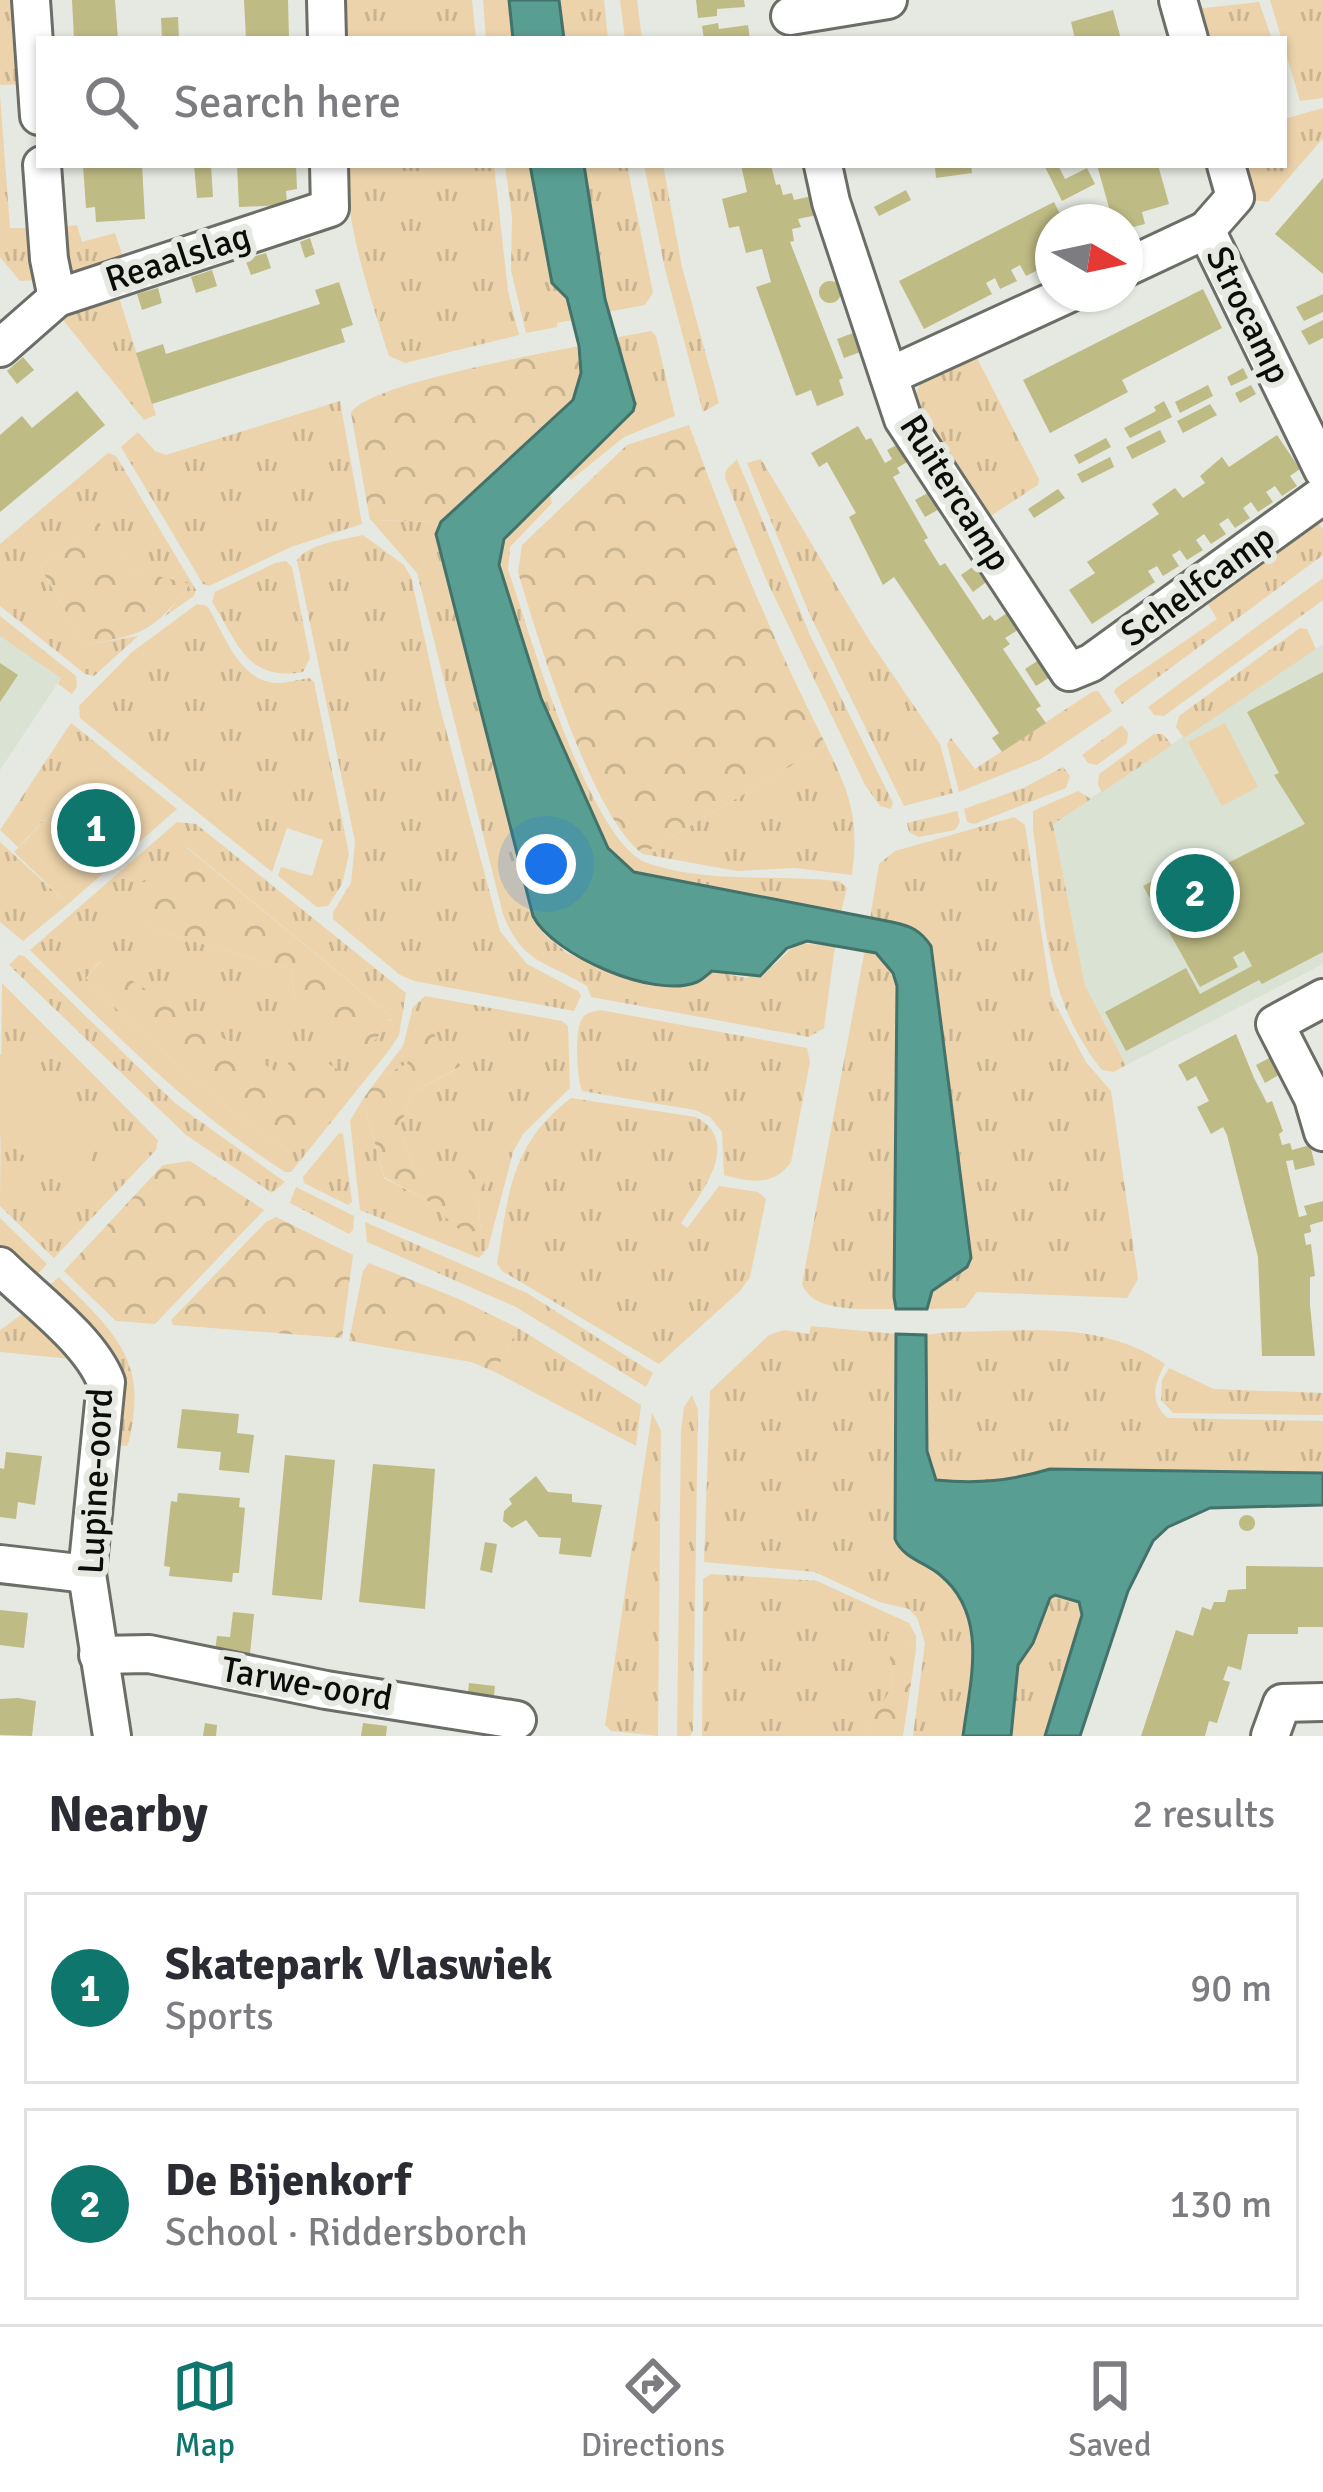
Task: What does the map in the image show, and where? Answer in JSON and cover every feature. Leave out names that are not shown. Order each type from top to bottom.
[{"type":"street","points":[[31,0],[36,72]]},
{"type":"street","points":[[326,0],[327,36]]},
{"type":"street","points":[[791,18],[888,0]]},
{"type":"street","points":[[1178,0],[1188,36]]},
{"type":"street","points":[[42,168],[57,298]]},
{"type":"street","name":"Reaalslag","points":[[0,349],[57,298],[330,208],[329,168]]},
{"type":"street","name":"Ruitercamp","points":[[824,168],[830,202],[903,418],[1069,672]]},
{"type":"street","name":"Strocamp","points":[[1227,168],[1235,196],[1206,230],[1323,470]]},
{"type":"street","points":[[1143,260],[1206,230]]},
{"type":"street","points":[[889,376],[1035,309]]},
{"type":"street","name":"Schelfcamp","points":[[1069,672],[1091,663],[1323,495]]},
{"type":"street","points":[[1323,998],[1274,1024],[1313,1098],[1323,1132]]},
{"type":"street","name":"Lupine-oord","points":[[0,1266],[83,1343],[98,1361],[106,1382],[88,1574],[112,1736]]},
{"type":"street","points":[[0,1564],[88,1574]]},
{"type":"street","name":"Tarwe-oord","points":[[98,1655],[148,1654],[326,1690],[517,1720]]},
{"type":"street","points":[[1270,1736],[1282,1703],[1323,1702]]},
{"type":"shaded area","points":[[0,628],[61,678],[0,770]]},
{"type":"shaded area","points":[[1323,644],[1323,964],[1126,1065],[1085,985],[1053,823]]},
{"type":"green space","points":[[0,0],[23,0],[28,84],[0,85]]},
{"type":"green space","points":[[337,0],[472,0],[476,36],[339,36]]},
{"type":"green space","points":[[483,0],[509,0],[513,36],[486,36]]},
{"type":"green space","points":[[559,0],[604,0],[608,36],[564,36]]},
{"type":"green space","points":[[620,0],[637,0],[642,36],[625,36]]},
{"type":"green space","points":[[1270,0],[1323,0],[1323,98],[1300,101],[1287,57],[1287,36],[1281,36]]},
{"type":"green space","points":[[1259,2],[1271,36],[1197,36],[1195,9]]},
{"type":"green space","points":[[0,95],[10,228],[33,228],[40,280],[20,281],[0,257]]},
{"type":"green space","points":[[1323,108],[1323,138],[1268,202],[1253,200],[1244,168],[1287,168],[1287,118]]},
{"type":"green space","points":[[345,168],[494,168],[508,291],[519,335],[405,363],[389,356],[355,239]]},
{"type":"green space","points":[[505,168],[531,168],[573,320],[526,333],[511,270],[512,218]]},
{"type":"green space","points":[[584,168],[628,168],[653,293],[645,305],[608,312]]},
{"type":"green space","points":[[645,168],[664,168],[682,267],[719,403],[703,412],[665,269]]},
{"type":"green space","points":[[77,225],[82,242],[115,233],[124,260],[67,273],[60,227]]},
{"type":"green space","points":[[117,291],[156,415],[144,420],[63,320],[63,314]]},
{"type":"green space","points":[[651,331],[675,416],[624,437],[571,480],[568,476],[633,411],[635,404],[614,338]]},
{"type":"green space","points":[[579,346],[581,373],[573,400],[441,522],[370,520],[351,413],[363,402],[455,372]]},
{"type":"green space","points":[[976,356],[1039,479],[1038,485],[983,521],[914,399],[920,384]]},
{"type":"green space","points":[[340,401],[362,524],[291,547],[209,586],[203,584],[121,447],[138,432],[155,451],[166,455]]},
{"type":"green space","points":[[689,425],[753,587],[826,745],[643,854],[624,834],[586,766],[552,680],[518,572],[522,545],[627,445]]},
{"type":"green space","points":[[108,453],[116,456],[196,590],[165,616],[189,585],[133,570],[95,518],[77,541],[40,567],[85,645],[138,636],[94,676],[85,674],[0,606],[0,544]]},
{"type":"green space","points":[[737,459],[810,635],[893,803],[891,809],[880,806],[865,785],[766,579],[725,478]]},
{"type":"green space","points":[[761,459],[869,640],[940,744],[953,793],[904,806],[810,615],[747,463]]},
{"type":"green space","points":[[550,495],[552,503],[510,547],[508,569],[564,731],[604,817],[625,847],[647,863],[670,870],[839,881],[847,888],[841,912],[651,878],[611,852],[541,698],[502,574],[501,550],[508,534]]},
{"type":"green space","points":[[1313,514],[1323,530],[1323,555],[1122,704],[1116,688],[1217,619],[1202,594]]},
{"type":"green space","points":[[95,517],[133,570],[190,584],[145,629],[85,645],[40,567],[77,541]]},
{"type":"green space","points":[[371,520],[441,522],[436,535],[533,916],[544,934],[567,953],[633,979],[712,971],[746,978],[773,966],[797,943],[835,946],[824,1028],[809,1037],[591,997],[587,986],[518,943],[503,914],[417,573]]},
{"type":"green space","points":[[363,535],[404,565],[411,577],[439,704],[500,931],[527,964],[578,991],[581,996],[574,1011],[414,981],[400,975],[333,919],[351,883],[355,842],[297,560],[318,546]]},
{"type":"green space","points":[[286,561],[292,567],[310,658],[303,672],[284,674],[268,671],[246,656],[212,602],[215,592]]},
{"type":"green space","points":[[1323,578],[1323,600],[1164,716],[1154,715],[1148,707]]},
{"type":"green space","points":[[197,604],[207,606],[240,661],[258,678],[274,683],[309,678],[314,682],[349,854],[342,884],[328,906],[317,907],[278,876],[281,867],[312,876],[323,840],[287,828],[272,872],[80,718],[79,706],[132,652]]},
{"type":"green space","points":[[0,616],[76,676],[72,694],[58,684],[61,678],[0,636]]},
{"type":"green space","points":[[1300,628],[1307,629],[1316,649],[1184,738],[1176,727],[1179,716]]},
{"type":"green space","points":[[1098,691],[1112,711],[1041,759],[959,792],[947,744],[951,738],[975,769]]},
{"type":"green space","points":[[71,723],[110,754],[18,847],[0,830]]},
{"type":"green space","points":[[1225,723],[1258,787],[1222,806],[1188,742]]},
{"type":"green space","points":[[1122,725],[1128,733],[1127,743],[1097,765],[1088,763],[1082,755]]},
{"type":"green space","points":[[1154,734],[1163,734],[1172,745],[1102,792],[1099,774]]},
{"type":"green space","points":[[826,745],[851,808],[852,875],[795,868],[737,871],[643,854]]},
{"type":"green space","points":[[109,754],[177,809],[68,904],[14,852]]},
{"type":"green space","points":[[1063,767],[1070,776],[1066,788],[974,824],[967,822],[964,809],[1023,788]]},
{"type":"green space","points":[[1078,791],[1091,799],[1053,824],[1085,985],[1126,1065],[1114,1072],[1102,1070],[1068,1014],[1050,956],[1041,894],[1033,811]]},
{"type":"green space","points":[[957,811],[960,822],[955,830],[919,837],[909,832],[907,823]]},
{"type":"green space","points":[[1014,817],[1025,825],[1051,996],[1086,1062],[1111,1091],[1138,1279],[1127,1298],[977,1292],[965,1308],[927,1309],[927,1297],[936,1287],[914,927],[870,919],[879,864],[895,851]]},
{"type":"green space","points":[[177,822],[196,824],[406,993],[399,1035],[291,1172],[285,1172],[183,1096],[30,950]],"holes":[[[187,847],[391,1016],[391,1021],[295,1000],[291,969],[160,932],[115,904]],[[100,961],[279,1074],[288,1151],[231,1111],[86,978]]]},
{"type":"green space","points":[[0,842],[68,904],[23,941],[0,922]]},
{"type":"green space","points":[[186,847],[392,1017],[370,1047],[330,1031],[295,1000],[291,969],[160,932],[114,904]]},
{"type":"green space","points":[[865,949],[885,960],[897,986],[896,1309],[829,1305],[808,1294],[802,1284]]},
{"type":"green space","points":[[19,955],[176,1104],[285,1182],[272,1193],[186,1135],[9,965]]},
{"type":"green space","points":[[101,961],[278,1073],[304,1048],[343,1073],[288,1151],[231,1111],[86,978]]},
{"type":"green space","points":[[2,983],[158,1140],[156,1150],[54,1258],[0,1206]]},
{"type":"green space","points":[[425,996],[562,1021],[568,1026],[570,1088],[523,1134],[513,1152],[488,1248],[479,1258],[360,1210],[350,1121],[363,1099],[384,1178],[428,1201],[463,1232],[481,1229],[477,1195],[464,1197],[415,1169],[399,1129],[413,1092],[460,1067],[407,1064],[379,1077],[403,1046],[413,1007]]},
{"type":"green space","points":[[600,1010],[807,1048],[810,1062],[791,1162],[769,1179],[724,1175],[722,1132],[710,1117],[695,1110],[582,1091],[579,1025],[586,1015]]},
{"type":"green space","points":[[421,1019],[461,1066],[413,1092],[399,1129],[415,1169],[463,1196],[470,1165],[491,1171],[477,1195],[481,1230],[463,1233],[428,1201],[384,1177],[363,1099],[379,1077],[407,1064]]},
{"type":"green space","points":[[0,1054],[105,1135],[90,1154],[93,1157],[65,1187],[0,1137]]},
{"type":"green space","points":[[571,1098],[696,1117],[710,1128],[716,1140],[714,1168],[681,1223],[687,1228],[719,1186],[758,1192],[766,1199],[750,1277],[659,1364],[497,1264],[510,1192],[524,1152]]},
{"type":"green space","points":[[339,1133],[343,1134],[352,1202],[348,1205],[304,1183],[303,1177]]},
{"type":"green space","points":[[190,1161],[264,1210],[155,1324],[116,1321],[64,1271],[163,1165]]},
{"type":"green space","points":[[296,1187],[354,1216],[353,1230],[349,1234],[290,1203]]},
{"type":"green space","points":[[276,1217],[353,1255],[342,1338],[173,1325],[171,1320]]},
{"type":"green space","points":[[0,1218],[47,1264],[35,1277],[0,1254]]},
{"type":"green space","points":[[365,1222],[527,1293],[653,1373],[646,1387],[516,1307],[367,1242]]},
{"type":"green space","points":[[369,1263],[518,1328],[495,1372],[471,1362],[349,1341],[363,1271]]},
{"type":"green space","points":[[59,1277],[124,1352],[134,1389],[127,1446],[114,1445],[45,1289]]},
{"type":"green space","points":[[24,1313],[35,1314],[81,1360],[0,1352],[0,1330]]},
{"type":"green space","points":[[811,1326],[896,1334],[895,1540],[908,1555],[939,1574],[965,1609],[973,1650],[963,1736],[913,1736],[925,1643],[909,1609],[879,1602],[815,1572],[704,1562],[710,1391],[769,1335],[784,1330],[809,1334]]},
{"type":"green space","points":[[518,1328],[641,1405],[636,1446],[495,1372]]},
{"type":"green space","points":[[1061,1331],[1114,1340],[1165,1364],[1155,1392],[1168,1418],[1323,1421],[1323,1473],[1050,1469],[993,1481],[936,1480],[927,1451],[926,1335]]},
{"type":"green space","points":[[1169,1368],[1214,1389],[1323,1393],[1323,1415],[1173,1413],[1161,1400],[1162,1380]]},
{"type":"green space","points":[[692,1395],[698,1410],[693,1731],[690,1736],[677,1736],[681,1431],[684,1407]]},
{"type":"green space","points":[[652,1413],[661,1431],[658,1736],[611,1731],[605,1725]]},
{"type":"green space","points":[[711,1574],[817,1581],[909,1623],[916,1650],[888,1634],[893,1686],[863,1736],[702,1736],[703,1579]]},
{"type":"green space","points":[[1055,1595],[1079,1602],[1082,1615],[1045,1736],[1011,1736],[1018,1665],[1033,1643],[1049,1598]]},
{"type":"green space","points":[[887,1633],[916,1650],[903,1736],[863,1736],[893,1685]]},
{"type":"water","points":[[509,0],[559,0],[564,36],[513,36]]},
{"type":"water","points":[[531,168],[584,168],[605,299],[635,404],[504,539],[499,565],[541,698],[608,848],[634,872],[899,924],[919,932],[931,946],[971,1258],[967,1267],[932,1291],[927,1309],[896,1309],[894,1297],[897,986],[893,973],[876,953],[807,941],[787,948],[760,976],[712,971],[697,982],[656,985],[582,958],[561,945],[533,916],[436,534],[441,522],[573,400],[581,373],[579,346],[567,298],[552,283]]},
{"type":"water","points":[[896,1334],[926,1335],[927,1451],[936,1480],[994,1480],[1050,1469],[1323,1473],[1323,1505],[1210,1508],[1168,1527],[1153,1541],[1128,1591],[1080,1736],[1045,1736],[1082,1615],[1079,1602],[1055,1595],[1050,1598],[1033,1643],[1018,1665],[1011,1736],[963,1736],[973,1650],[965,1609],[939,1574],[908,1555],[895,1539]]},
{"type":"building","points":[[72,0],[115,0],[118,36],[74,36]]},
{"type":"building","points":[[244,0],[288,0],[289,36],[246,36]]},
{"type":"building","points":[[696,0],[744,0],[745,7],[717,9],[717,16],[698,18]]},
{"type":"building","points":[[1113,10],[1120,36],[1074,36],[1071,22]]},
{"type":"building","points":[[178,17],[179,36],[162,36],[161,18]]},
{"type":"building","points":[[748,25],[750,36],[704,36],[702,26]]},
{"type":"building","points":[[83,168],[142,168],[145,219],[96,222],[95,207],[86,208]]},
{"type":"building","points":[[194,168],[211,168],[213,197],[197,198]]},
{"type":"building","points":[[237,168],[296,168],[297,189],[286,191],[287,205],[239,207]]},
{"type":"building","points":[[742,168],[772,168],[783,195],[792,193],[794,200],[812,196],[817,215],[798,219],[801,227],[792,229],[794,241],[790,242],[843,378],[839,380],[844,395],[817,406],[811,390],[796,396],[756,287],[771,282],[762,249],[746,253],[739,226],[729,228],[722,199],[747,192]]},
{"type":"building","points":[[935,168],[971,168],[972,173],[936,178]]},
{"type":"building","points":[[1046,168],[1060,168],[1065,179],[1087,168],[1095,184],[1062,201]]},
{"type":"building","points":[[1098,168],[1159,168],[1169,204],[1143,212],[1143,204],[1108,204]]},
{"type":"building","points":[[1323,178],[1323,274],[1275,234]]},
{"type":"building","points":[[906,190],[911,200],[879,216],[874,207]]},
{"type":"building","points":[[1035,212],[1035,272],[1026,276],[1020,265],[1011,270],[1017,281],[1000,289],[995,278],[986,283],[992,294],[924,329],[899,281]]},
{"type":"building","points":[[310,238],[315,254],[305,258],[300,242]]},
{"type":"building","points":[[266,253],[271,268],[251,275],[245,259]]},
{"type":"building","points":[[212,270],[217,286],[196,293],[191,277]]},
{"type":"building","points":[[830,281],[841,292],[830,303],[819,292]]},
{"type":"building","points":[[339,282],[353,325],[341,329],[345,342],[152,404],[136,353],[163,344],[166,354],[320,304],[315,290]]},
{"type":"building","points":[[158,288],[162,303],[142,310],[137,294]]},
{"type":"building","points":[[1203,289],[1222,328],[1122,380],[1128,392],[1050,433],[1023,380]]},
{"type":"building","points":[[1323,294],[1323,312],[1304,321],[1296,307]]},
{"type":"building","points":[[1323,320],[1323,338],[1309,345],[1301,331]]},
{"type":"building","points":[[856,332],[863,351],[844,358],[837,339]]},
{"type":"building","points":[[23,357],[34,370],[17,384],[7,371]]},
{"type":"building","points":[[1243,368],[1248,378],[1231,386],[1227,377]]},
{"type":"building","points":[[1208,385],[1213,396],[1180,413],[1175,402]]},
{"type":"building","points":[[1251,385],[1256,394],[1240,403],[1235,393]]},
{"type":"building","points":[[77,391],[105,425],[0,512],[0,435],[22,416],[32,428]]},
{"type":"building","points":[[1164,401],[1172,417],[1130,438],[1124,428],[1156,411],[1154,407]]},
{"type":"building","points":[[1210,404],[1217,415],[1183,433],[1177,421]]},
{"type":"building","points":[[858,426],[885,463],[892,459],[887,450],[904,441],[914,458],[897,468],[900,473],[893,477],[940,566],[945,563],[983,620],[990,615],[995,621],[1010,611],[1021,628],[1005,638],[1010,644],[1003,649],[1041,706],[1036,709],[1046,723],[1002,752],[992,738],[999,733],[894,577],[883,585],[849,517],[856,513],[827,462],[819,467],[811,453]]},
{"type":"building","points":[[1160,430],[1166,442],[1132,459],[1126,447]]},
{"type":"building","points":[[1277,435],[1300,469],[1290,476],[1297,486],[1282,496],[1275,486],[1266,492],[1273,502],[1258,512],[1251,502],[1243,508],[1250,518],[1235,528],[1228,518],[1219,524],[1226,534],[1211,544],[1204,534],[1196,540],[1203,550],[1187,560],[1180,550],[1172,555],[1179,566],[1163,576],[1157,566],[1148,571],[1155,582],[1092,624],[1069,590],[1095,573],[1087,562],[1159,514],[1152,504],[1175,488],[1183,498],[1205,483],[1200,476],[1222,457],[1229,467]]},
{"type":"building","points":[[1106,438],[1111,447],[1079,464],[1074,455]]},
{"type":"building","points":[[1110,457],[1114,467],[1082,483],[1077,474]]},
{"type":"building","points":[[1058,489],[1065,498],[1034,518],[1028,509]]},
{"type":"building","points":[[933,490],[943,507],[925,517],[915,500]]},
{"type":"building","points":[[978,563],[989,580],[973,592],[961,575]]},
{"type":"building","points":[[1042,658],[1053,675],[1036,686],[1025,669]]},
{"type":"building","points":[[0,663],[18,675],[0,702]]},
{"type":"building","points":[[1323,672],[1323,952],[1262,984],[1259,980],[1126,1051],[1105,1012],[1186,968],[1200,994],[1252,966],[1244,951],[1233,957],[1238,967],[1200,987],[1143,886],[1201,856],[1210,872],[1305,824],[1274,775],[1279,773],[1247,712]]},
{"type":"building","points":[[1236,1034],[1267,1103],[1272,1101],[1283,1131],[1279,1134],[1282,1145],[1290,1143],[1292,1150],[1310,1145],[1315,1165],[1295,1170],[1293,1160],[1286,1161],[1299,1217],[1307,1215],[1304,1206],[1323,1201],[1323,1221],[1310,1225],[1311,1232],[1304,1234],[1306,1245],[1311,1244],[1315,1276],[1310,1277],[1310,1305],[1315,1356],[1262,1356],[1258,1257],[1227,1135],[1223,1127],[1211,1134],[1197,1107],[1209,1101],[1196,1076],[1187,1081],[1178,1065]]},
{"type":"building","points":[[1273,1056],[1282,1073],[1265,1083],[1256,1065]]},
{"type":"building","points":[[182,1409],[239,1414],[237,1433],[254,1435],[249,1473],[219,1470],[221,1452],[177,1448]]},
{"type":"building","points":[[6,1452],[42,1456],[35,1505],[18,1502],[16,1519],[0,1517],[0,1468],[4,1469]]},
{"type":"building","points":[[285,1455],[335,1460],[322,1600],[272,1595]]},
{"type":"building","points":[[373,1464],[435,1469],[425,1609],[359,1602]]},
{"type":"building","points":[[536,1476],[548,1492],[572,1494],[572,1502],[602,1505],[591,1557],[559,1554],[561,1538],[539,1537],[526,1520],[512,1528],[503,1521],[504,1511],[512,1504],[509,1499]]},
{"type":"building","points":[[178,1493],[240,1498],[239,1507],[245,1508],[239,1573],[233,1573],[232,1582],[169,1576],[170,1567],[164,1566],[171,1501],[177,1502]]},
{"type":"building","points":[[1247,1515],[1255,1523],[1247,1531],[1239,1523]]},
{"type":"building","points":[[485,1542],[497,1544],[492,1573],[480,1570]]},
{"type":"building","points":[[1246,1566],[1323,1567],[1323,1627],[1298,1627],[1298,1634],[1248,1634],[1241,1670],[1228,1666],[1223,1680],[1230,1682],[1217,1723],[1209,1721],[1205,1736],[1141,1736],[1176,1630],[1193,1636],[1202,1607],[1211,1610],[1214,1602],[1225,1602],[1228,1590],[1246,1589]]},
{"type":"building","points":[[0,1610],[28,1613],[24,1648],[0,1645]]},
{"type":"building","points":[[233,1612],[254,1614],[250,1654],[215,1651],[217,1636],[230,1637]]},
{"type":"building","points":[[469,1683],[495,1686],[493,1704],[467,1700]]},
{"type":"building","points":[[0,1699],[36,1701],[32,1736],[0,1735]]},
{"type":"building","points":[[205,1723],[217,1725],[216,1736],[203,1736]]},
{"type":"building","points":[[363,1723],[387,1726],[386,1736],[361,1736]]},
{"type":"place","name":"Skatepark Vlaswiek","points":[[96,828]]},
{"type":"place","name":"De Bijenkorf","points":[[1195,893]]}]
